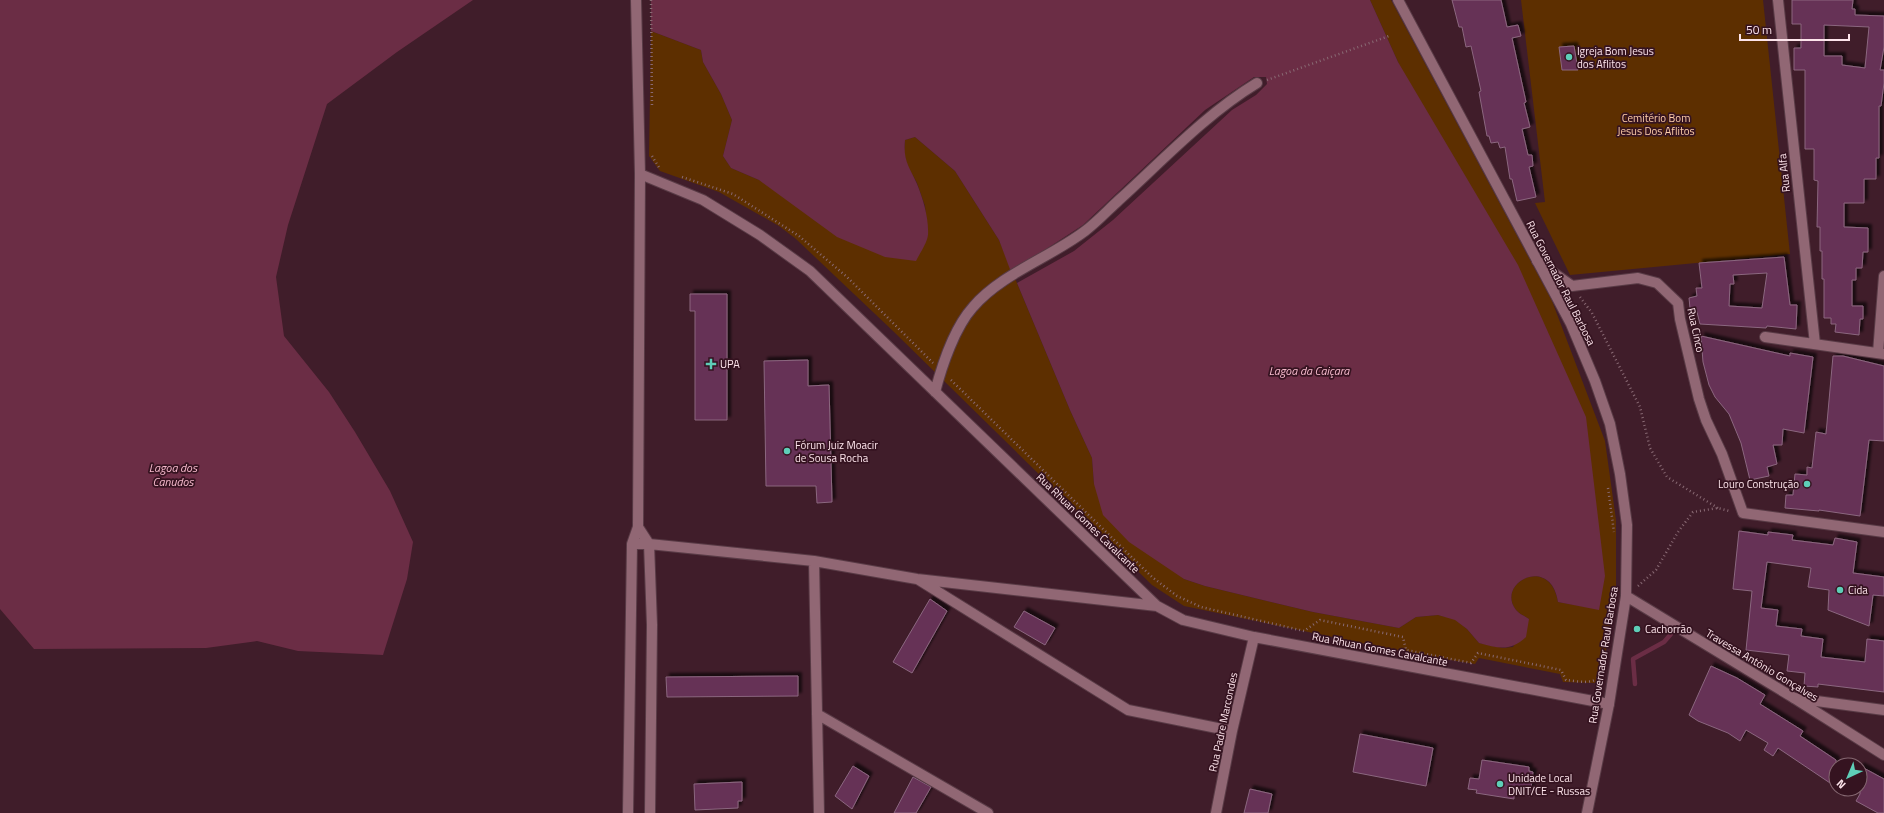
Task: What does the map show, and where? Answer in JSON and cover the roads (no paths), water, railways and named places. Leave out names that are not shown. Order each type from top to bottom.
[{"type":"street","points":[[628,813],[632,544],[638,527],[640,174],[636,0]]},
{"type":"street","name":"Rua Governador Raul Barbosa","points":[[1398,0],[1571,324],[1595,381],[1610,424],[1620,474],[1626,525],[1626,596],[1609,704],[1587,813]]},
{"type":"street","name":"Rua Alfa","points":[[1778,0],[1814,344]]},
{"type":"street","points":[[935,392],[941,371],[958,331],[972,308],[984,295],[1059,249],[1086,230],[1235,96],[1257,83]]},
{"type":"street","name":"Rua Rhuan Gomes Cavalcante","points":[[640,174],[703,200],[760,235],[810,271],[1157,606],[1183,620],[1254,637],[1609,704]]},
{"type":"street","name":"Rua Cinco","points":[[1536,260],[1572,286],[1638,278],[1657,282],[1678,302],[1680,318],[1699,399],[1706,420],[1722,454],[1743,513],[1884,532]]},
{"type":"street","points":[[1765,337],[1881,354],[1884,276]]},
{"type":"street","points":[[638,527],[649,544],[652,625],[650,813]]},
{"type":"street","points":[[632,544],[649,544],[814,561],[917,579],[1157,606]]},
{"type":"street","points":[[814,561],[819,813]]},
{"type":"street","points":[[917,579],[1128,710],[1232,731]]},
{"type":"street","name":"Travessa Antônio Gonçalves","points":[[1626,596],[1794,698],[1884,755]]},
{"type":"street","name":"Rua Padre Marcondes","points":[[1216,813],[1232,731],[1254,637]]},
{"type":"street","points":[[1794,698],[1884,710]]},
{"type":"street","points":[[817,714],[988,813]]},
{"type":"water","name":"Lagoa dos Canudos","points":[[0,0],[473,0],[397,52],[327,104],[288,225],[276,277],[284,336],[329,392],[355,432],[390,491],[413,542],[407,579],[383,655],[298,651],[257,641],[206,648],[34,649],[0,609]]},
{"type":"water","name":"Lagoa da Caiçara","points":[[651,0],[1370,0],[1398,62],[1518,265],[1586,417],[1605,576],[1599,610],[1558,602],[1553,587],[1546,579],[1536,576],[1526,578],[1518,583],[1513,591],[1511,600],[1516,610],[1529,619],[1526,637],[1515,645],[1504,648],[1479,643],[1467,629],[1455,620],[1438,615],[1416,617],[1399,628],[1313,612],[1205,586],[1184,579],[1129,542],[1103,515],[1094,484],[1092,458],[1070,410],[1017,283],[1074,251],[1113,220],[1232,110],[1256,95],[1267,84],[1266,77],[1254,77],[1205,110],[1083,225],[1011,272],[999,240],[955,171],[915,137],[905,140],[906,158],[917,184],[928,222],[928,235],[925,245],[916,261],[885,257],[837,237],[759,180],[731,168],[723,156],[732,120],[721,94],[703,62],[701,50],[651,31]]},
{"type":"waterway","points":[[1635,684],[1633,659],[1664,642],[1671,634]]},
{"type":"place","name":"Igreja Bom Jesus dos Aflitos","points":[[1569,57]]},
{"type":"place","name":"UPA","points":[[711,364]]},
{"type":"place","name":"Fórum Juiz Moacir de Sousa Rocha","points":[[787,451]]},
{"type":"place","name":"Louro Construção","points":[[1807,484]]},
{"type":"place","name":"Cida","points":[[1840,590]]},
{"type":"place","name":"Cachorrão","points":[[1637,629]]},
{"type":"place","name":"Unidade Local DNIT/CE - Russas","points":[[1500,784]]},
{"type":"park label","name":"Cemitério Bom Jesus Dos Aflitos","points":[[1656,124]]}]
